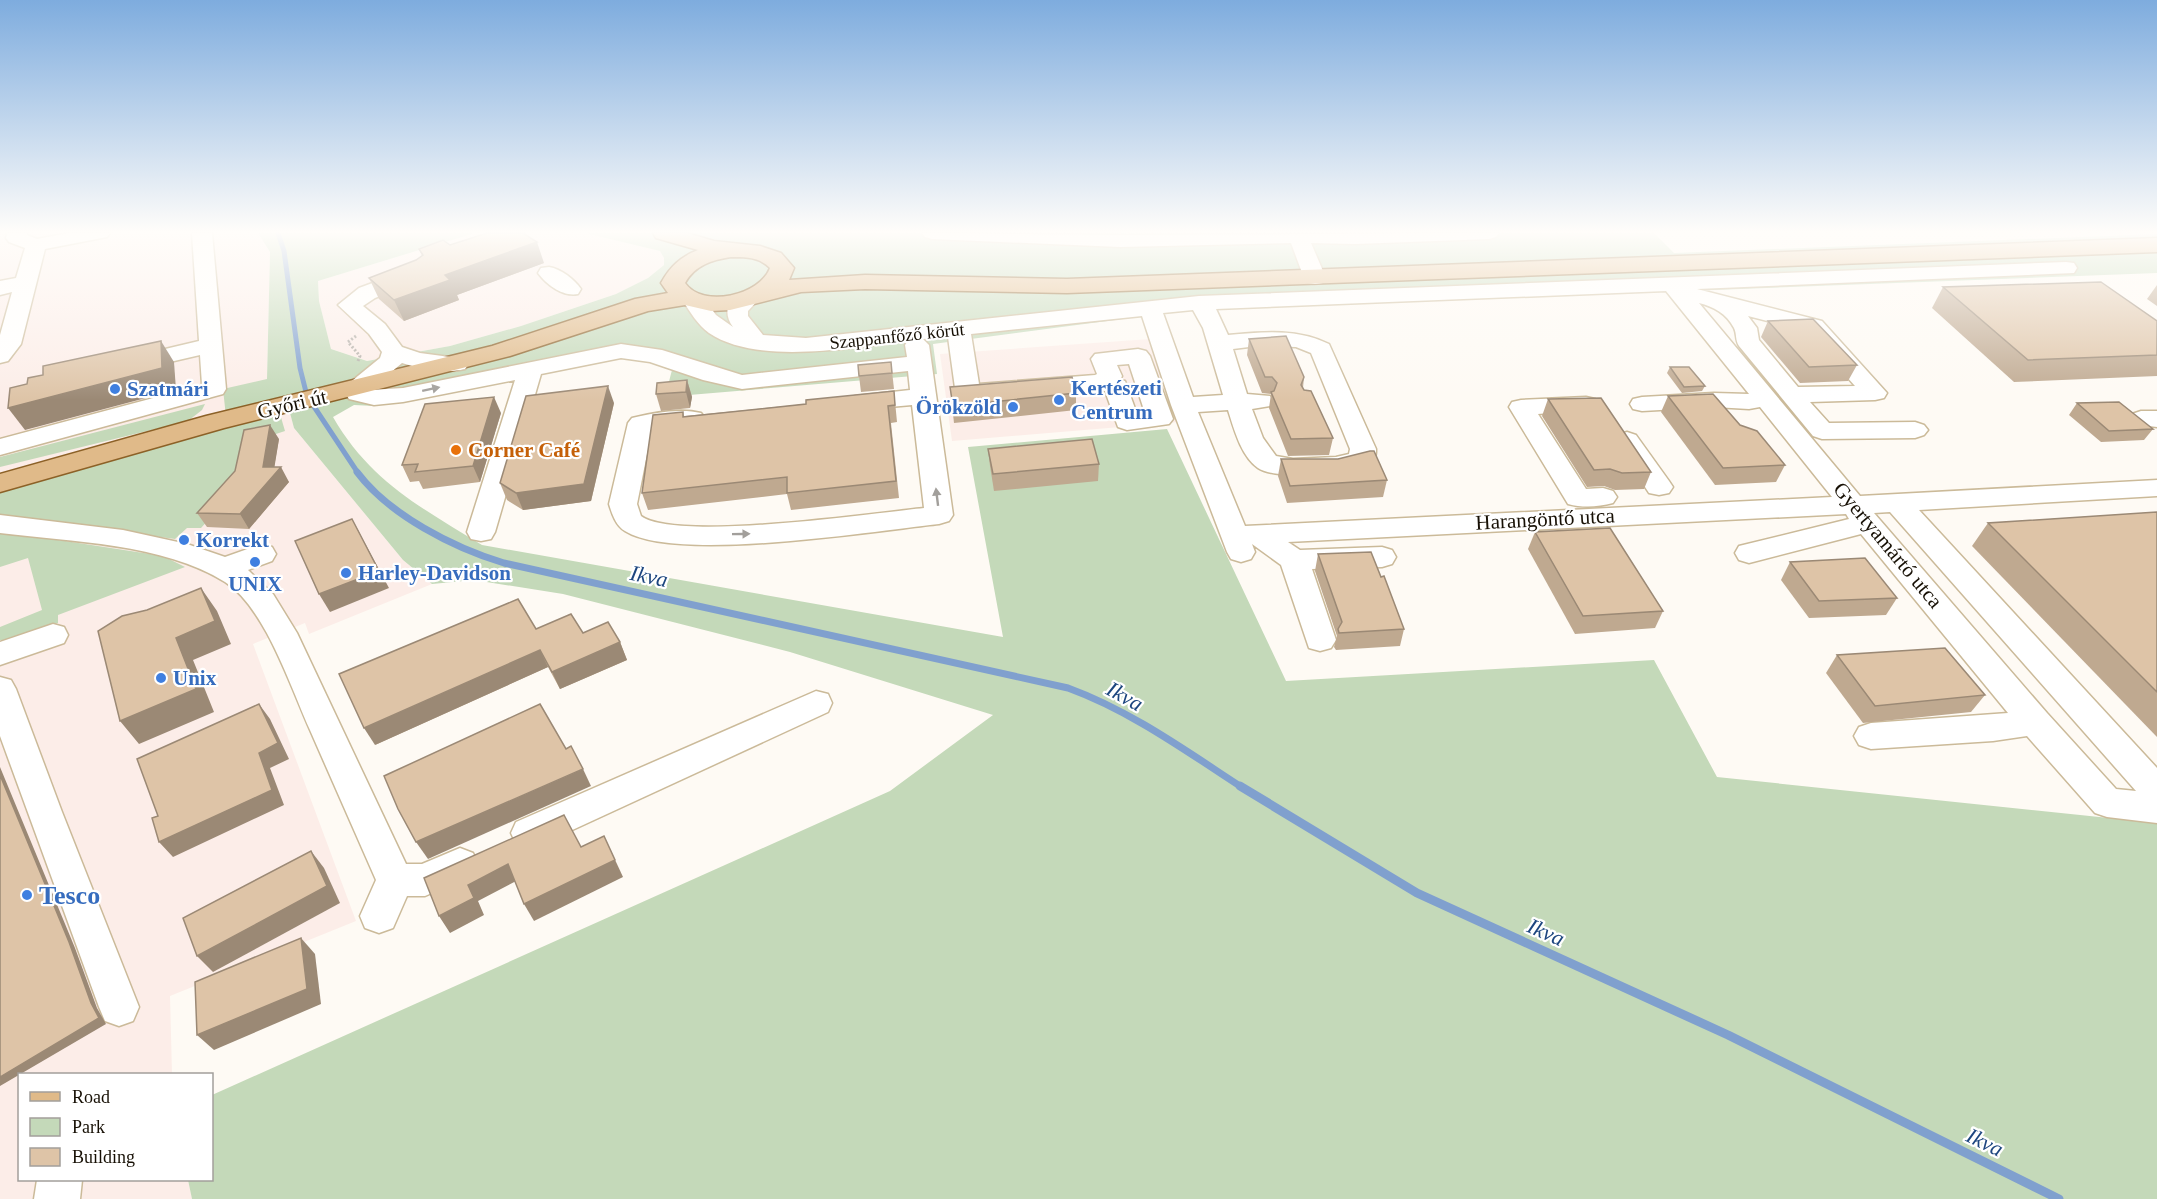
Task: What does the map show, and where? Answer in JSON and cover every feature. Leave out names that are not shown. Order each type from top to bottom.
[{"type":"main road","name":"Győri út","points":[[584,325],[651,289]]},
{"type":"main road","points":[[675,289],[690,299]]},
{"type":"main road","points":[[757,295],[768,289]]},
{"type":"main road","name":"Győri út","points":[[0,483],[216,422],[279,407],[352,383],[457,364],[644,304],[690,299],[719,303],[784,289]]},
{"type":"street","points":[[0,356],[9,344],[25,289]]},
{"type":"street","points":[[206,289],[216,422]]},
{"type":"street","points":[[377,289],[349,305],[377,329],[394,352],[417,360],[457,364]]},
{"type":"street","name":"Szappanfőző körút","points":[[690,299],[714,325],[732,335],[774,344],[806,345],[1199,303],[1694,289]]},
{"type":"street","points":[[1642,404],[1714,400],[1749,402],[1779,396],[1880,393],[1814,326],[1676,290]]},
{"type":"street","name":"Gyertyamártó utca","points":[[1676,290],[1779,396],[1862,514],[2035,722],[2107,803],[2157,808]]},
{"type":"street","points":[[755,340],[736,317],[737,310],[757,295]]},
{"type":"street","points":[[1199,303],[1208,314],[1218,343],[1250,401],[1257,453],[1266,462],[1286,467],[1351,464],[1362,458],[1363,449],[1332,399],[1321,349],[1310,342],[1292,339],[1218,343]]},
{"type":"street","points":[[1725,303],[1746,328],[1747,341],[1779,396],[1822,432],[1916,430]]},
{"type":"street","points":[[1150,307],[1183,405],[1246,541],[1294,560],[1382,557]]},
{"type":"street","points":[[959,330],[967,388],[980,392],[1100,361]]},
{"type":"street","points":[[712,416],[636,423],[623,504],[627,517],[636,526],[658,533],[683,536],[779,533],[939,515],[915,335]]},
{"type":"street","points":[[106,370],[210,345]]},
{"type":"street","points":[[436,405],[603,353],[638,351],[671,358],[722,379],[742,382],[919,363]]},
{"type":"street","points":[[394,352],[391,361],[352,383],[358,394],[374,398],[528,377]]},
{"type":"street","points":[[481,532],[528,377]]},
{"type":"street","points":[[0,447],[214,389]]},
{"type":"street","points":[[830,405],[924,396]]},
{"type":"street","points":[[1714,400],[1733,424]]},
{"type":"street","points":[[1183,405],[1250,401]]},
{"type":"street","points":[[1601,504],[1578,498],[1521,407],[1603,404],[1659,487]]},
{"type":"street","points":[[1749,553],[1897,502],[2157,488]]},
{"type":"street","points":[[1897,502],[2157,791]]},
{"type":"street","name":"Harangöntő utca","points":[[1246,541],[1601,504],[1862,514]]},
{"type":"street","points":[[0,524],[148,545],[192,556],[236,575],[261,597],[282,633],[395,880],[379,916]]},
{"type":"street","points":[[223,568],[262,554]]},
{"type":"street","points":[[1294,560],[1320,640]]},
{"type":"street","points":[[0,654],[53,635]]},
{"type":"street","points":[[0,689],[44,812],[119,1007]]},
{"type":"street","points":[[395,880],[425,880],[816,703]]},
{"type":"street","points":[[1871,735],[1993,728],[2035,722]]},
{"type":"street","points":[[57,1199],[60,1181]]},
{"type":"path","points":[[352,383],[360,356],[348,342],[351,338],[377,329]]},
{"type":"shaded area","points":[[0,289],[269,289],[267,379],[279,414],[290,413],[294,428],[403,560],[432,584],[309,634],[305,623],[253,644],[356,921],[170,996],[172,1073],[18,1073],[18,1181],[188,1181],[192,1199],[0,1199]]},
{"type":"shaded area","points":[[318,289],[626,289],[521,326],[450,346],[367,361],[331,349],[319,301]]},
{"type":"shaded area","name":"Kertészeti Centrum","points":[[1150,339],[1180,422],[952,441],[940,354]]},
{"type":"green space","points":[[269,289],[318,289],[319,301],[331,349],[367,361],[450,346],[521,326],[626,289],[1740,289],[1176,312],[933,344],[937,374],[665,397],[673,366],[627,356],[375,406],[354,405],[333,417],[347,439],[380,476],[417,505],[482,545],[1003,637],[968,447],[1167,429],[1286,681],[1654,660],[1717,777],[2157,823],[2157,1199],[192,1199],[188,1181],[213,1181],[213,1095],[890,791],[993,715],[790,652],[563,594],[474,580],[432,584],[403,560],[294,428],[290,413],[280,414],[285,431],[246,444],[244,481],[201,528],[187,528],[175,539],[0,515],[0,491],[227,426],[223,389],[267,379]]},
{"type":"green space","points":[[205,404],[202,410],[188,421],[0,467],[0,457]]},
{"type":"green space","points":[[0,531],[163,556],[185,567],[58,615],[58,623],[5,642],[0,640],[0,627],[42,610],[28,558],[0,567]]},
{"type":"building","points":[[381,289],[425,289],[394,300]]},
{"type":"building","points":[[1945,289],[2111,289],[2157,321],[2157,355],[2028,360]]},
{"type":"building","points":[[1813,319],[1857,365],[1809,367],[1768,321]]},
{"type":"building","points":[[1286,336],[1304,377],[1301,385],[1304,390],[1311,391],[1333,438],[1291,439],[1271,392],[1274,391],[1277,383],[1272,377],[1265,377],[1249,339]]},
{"type":"building","points":[[161,341],[162,368],[8,408],[10,388],[27,384],[28,378],[43,375],[43,366]]},
{"type":"building","points":[[891,362],[892,373],[859,376],[858,365]]},
{"type":"building","points":[[1670,367],[1689,367],[1705,386],[1684,387]]},
{"type":"building","points":[[1072,377],[1076,393],[953,406],[950,387]]},
{"type":"building","points":[[687,380],[686,392],[656,394],[657,383]]},
{"type":"building","points":[[608,386],[584,484],[516,493],[500,483],[526,396]]},
{"type":"building","points":[[894,391],[895,405],[888,406],[896,481],[787,493],[787,477],[642,493],[653,415],[683,412],[683,417],[806,404],[806,400]]},
{"type":"building","points":[[1713,394],[1740,425],[1757,431],[1785,465],[1723,468],[1668,396]]},
{"type":"building","name":"Corner Café","points":[[494,397],[473,466],[415,472],[418,464],[402,465],[425,404]]},
{"type":"building","points":[[1601,398],[1651,472],[1622,473],[1610,469],[1594,470],[1548,399]]},
{"type":"building","points":[[2119,402],[2153,429],[2109,431],[2077,403]]},
{"type":"building","points":[[270,425],[263,467],[281,467],[240,514],[197,513],[235,471],[244,430]]},
{"type":"building","points":[[1092,439],[1099,464],[993,474],[988,449]]},
{"type":"building","points":[[1374,451],[1387,480],[1290,486],[1281,459],[1338,459]]},
{"type":"building","points":[[2157,512],[2157,692],[1988,523]]},
{"type":"building","name":"Harley-Davidson","points":[[352,519],[379,571],[319,594],[295,541]]},
{"type":"building","points":[[1610,528],[1663,611],[1583,616],[1535,532]]},
{"type":"building","points":[[1371,552],[1381,577],[1384,576],[1404,629],[1339,633],[1338,629],[1342,622],[1318,554]]},
{"type":"building","points":[[1865,558],[1897,598],[1819,601],[1790,562]]},
{"type":"building","points":[[201,588],[215,621],[176,638],[196,689],[120,721],[98,631],[122,616],[147,610]]},
{"type":"building","points":[[518,599],[536,629],[571,614],[583,633],[608,622],[620,642],[552,672],[540,650],[364,728],[339,674]]},
{"type":"building","points":[[1945,648],[1985,695],[1875,706],[1837,655]]},
{"type":"building","points":[[259,704],[278,743],[259,753],[272,790],[159,842],[152,818],[158,816],[137,759]]},
{"type":"building","points":[[540,704],[566,749],[571,746],[583,769],[416,842],[384,776]]},
{"type":"building","name":"Tesco","points":[[0,775],[99,1018],[0,1077]]},
{"type":"building","points":[[564,815],[581,847],[604,836],[615,860],[524,904],[508,864],[468,885],[474,898],[439,916],[424,878]]},
{"type":"building","points":[[311,851],[327,886],[197,956],[183,918]]},
{"type":"building","points":[[301,938],[307,989],[197,1035],[195,982]]},
{"type":"waterway","name":"Ikva","points":[[289,289],[300,368],[307,396],[358,473]]},
{"type":"waterway","name":"Ikva","points":[[357,472],[370,488],[404,516],[444,539],[485,557],[1068,688],[1136,720],[1243,788]]},
{"type":"waterway","name":"Ikva","points":[[1240,786],[1417,893],[1728,1035],[2059,1199]]},
{"type":"place","name":"Szatmári","points":[[115,389]]},
{"type":"place","name":"Kertészeti Centrum","points":[[1059,400]]},
{"type":"place","name":"Örökzöld","points":[[1013,407]]},
{"type":"place","name":"Corner Café","points":[[456,450]]},
{"type":"place","name":"Korrekt","points":[[184,540]]},
{"type":"place","name":"UNIX","points":[[255,562]]},
{"type":"place","name":"Harley-Davidson","points":[[346,573]]},
{"type":"place","name":"Unix","points":[[161,678]]},
{"type":"place","name":"Tesco","points":[[27,895]]}]
